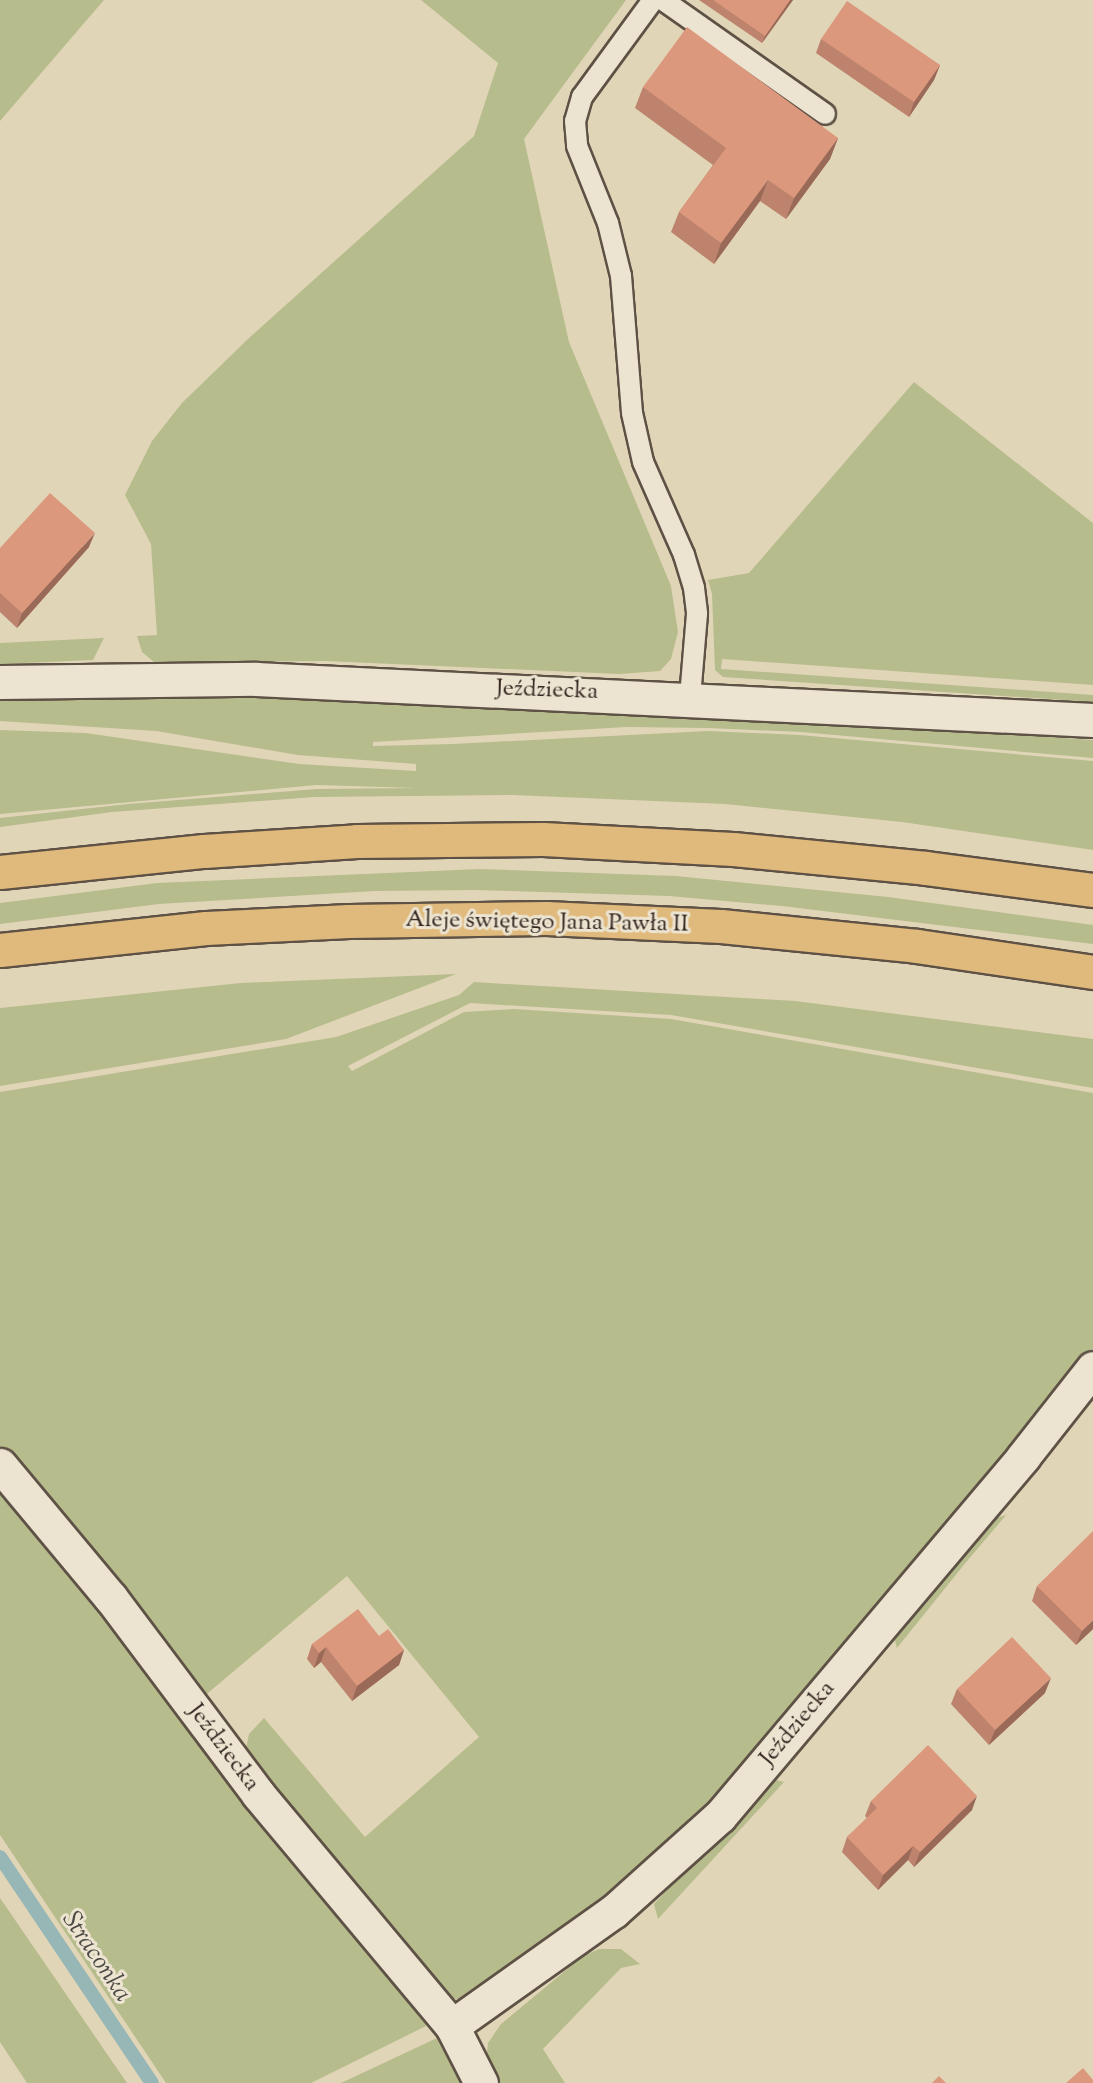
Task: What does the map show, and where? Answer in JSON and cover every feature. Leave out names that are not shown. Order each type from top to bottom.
[{"type":"highway","points":[[0,872],[204,851],[357,841],[543,840],[733,849],[926,868],[1093,890]]},
{"type":"highway","name":"Aleje świętego Jana Pawła II","points":[[0,950],[218,928],[349,921],[546,918],[721,926],[905,944],[1093,972]]},
{"type":"street","name":"Jeździecka","points":[[0,682],[256,679],[690,698],[1093,720]]},
{"type":"street","name":"Jeździecka","points":[[452,2026],[614,1911],[720,1816],[1023,1456],[1093,1368]]},
{"type":"street","name":"Jeździecka","points":[[0,1465],[111,1598],[258,1794],[452,2026],[481,2083]]},
{"type":"lane","points":[[653,0],[582,98],[575,121],[577,146],[608,223],[621,276],[632,412],[643,462],[684,555],[694,588],[697,614],[690,698]]},
{"type":"lane","points":[[663,0],[825,114]]},
{"type":"green space","points":[[0,0],[104,0],[0,121]]},
{"type":"green space","points":[[421,0],[626,0],[524,139],[569,342],[671,586],[678,632],[671,659],[660,671],[619,674],[326,661],[154,662],[142,652],[137,636],[157,635],[151,544],[125,495],[152,441],[182,403],[249,338],[474,136],[498,63]]},
{"type":"green space","points":[[914,382],[1093,523],[1093,685],[722,659],[721,669],[1093,695],[1093,702],[723,677],[715,670],[712,594],[708,580],[749,573]]},
{"type":"green space","points":[[104,638],[93,660],[0,664],[0,643]]},
{"type":"green space","points":[[136,695],[337,696],[724,714],[1093,740],[1093,758],[801,732],[708,728],[626,727],[373,742],[373,746],[708,731],[800,735],[1093,761],[1093,850],[902,822],[725,804],[513,795],[315,797],[112,812],[0,827],[0,818],[128,804],[317,789],[416,788],[316,785],[0,814],[0,730],[86,733],[299,764],[416,771],[416,764],[298,755],[156,731],[0,721],[0,699]]},
{"type":"green space","points":[[480,869],[676,876],[888,897],[1093,925],[1093,944],[782,906],[669,896],[475,890],[375,891],[159,904],[0,924],[0,903],[157,883]]},
{"type":"green space","points":[[456,974],[286,1039],[0,1086],[0,1008],[241,983]]},
{"type":"green space","points":[[474,982],[795,1001],[1093,1039],[1093,1088],[671,1015],[470,1003],[348,1066],[352,1071],[464,1012],[514,1009],[671,1019],[1093,1093],[1093,1349],[751,1763],[662,1853],[470,2001],[444,1997],[245,1753],[249,1734],[264,1718],[365,1837],[479,1737],[347,1576],[202,1698],[0,1453],[0,1092],[336,1037],[459,995]]},
{"type":"green space","points":[[0,1479],[425,2017],[426,2026],[311,2083],[166,2083],[0,1835]]},
{"type":"green space","points":[[1006,1515],[897,1648],[893,1634],[989,1520]]},
{"type":"green space","points":[[772,1779],[784,1782],[658,1919],[654,1904]]},
{"type":"green space","points":[[0,1898],[127,2083],[27,2083],[0,2042]]},
{"type":"green space","points":[[599,1949],[621,1949],[640,1964],[621,1968],[543,2049],[565,2083],[500,2083],[486,2061],[488,2043],[501,2024],[583,1956]]},
{"type":"green space","points":[[437,2038],[447,2043],[468,2083],[341,2083]]},
{"type":"building","points":[[713,0],[790,0],[765,36]]},
{"type":"building","points":[[847,1],[940,65],[914,102],[821,39]]},
{"type":"building","points":[[687,27],[838,138],[794,198],[768,180],[721,243],[679,212],[726,148],[643,87]]},
{"type":"building","points":[[50,493],[95,533],[22,613],[0,593],[0,548]]},
{"type":"building","points":[[1093,1531],[1093,1620],[1082,1631],[1037,1586]]},
{"type":"building","points":[[358,1609],[379,1636],[388,1629],[404,1650],[357,1686],[326,1647],[319,1653],[312,1644]]},
{"type":"building","points":[[1012,1637],[1051,1678],[995,1730],[957,1689]]},
{"type":"building","points":[[928,1745],[977,1796],[920,1852],[913,1846],[883,1875],[847,1837],[877,1808],[871,1801]]},
{"type":"building","points":[[1083,2068],[1093,2083],[1066,2083]]},
{"type":"building","points":[[939,2076],[946,2083],[932,2083]]},
{"type":"waterway","name":"Straconka","points":[[0,1857],[152,2083]]}]
